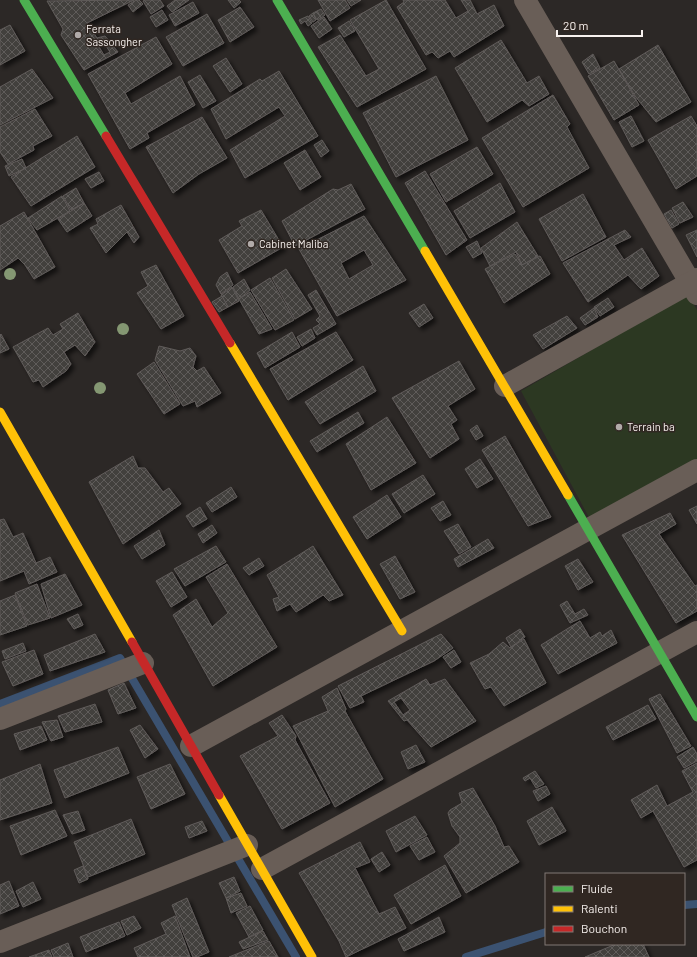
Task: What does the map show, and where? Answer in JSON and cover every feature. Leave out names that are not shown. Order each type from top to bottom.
[{"type":"street","points":[[24,0],[402,631]]},
{"type":"street","points":[[277,0],[505,386],[587,530],[697,717]]},
{"type":"street","points":[[505,386],[695,285],[525,0]]},
{"type":"street","points":[[0,412],[312,957]]},
{"type":"street","points":[[191,746],[697,470]]},
{"type":"street","points":[[262,870],[697,632]]},
{"type":"street","points":[[0,719],[143,663]]},
{"type":"street","points":[[0,942],[248,845]]},
{"type":"green space","name":"Terrain ba","points":[[688,294],[697,310],[697,463],[592,523],[521,391]]},
{"type":"building","name":"Ferrata Sassongher","points":[[134,0],[87,23],[97,38],[105,36],[118,52],[84,70],[61,35],[63,29],[47,1]],"holes":[[[101,38],[110,52],[104,55],[96,42]]]},
{"type":"building","points":[[136,0],[139,0],[143,4],[133,12],[128,5]]},
{"type":"building","points":[[160,0],[164,6],[151,14],[143,1]]},
{"type":"building","points":[[175,0],[189,0],[172,12],[167,6]]},
{"type":"building","points":[[228,0],[239,0],[241,2],[234,8]]},
{"type":"building","points":[[318,0],[345,0],[350,8],[330,21]]},
{"type":"building","points":[[347,0],[361,0],[351,6]]},
{"type":"building","points":[[386,0],[426,69],[357,107],[318,47],[340,35],[366,76],[379,69],[350,20]]},
{"type":"building","points":[[403,0],[445,0],[456,18],[468,11],[461,0],[470,0],[477,14],[494,5],[504,26],[454,57],[450,51],[438,58],[432,52],[426,55],[397,7],[404,2]]},
{"type":"building","points":[[193,2],[199,13],[175,26],[169,15]]},
{"type":"building","points":[[240,7],[254,27],[230,42],[218,20]]},
{"type":"building","points":[[321,9],[325,15],[321,18],[317,11]]},
{"type":"building","points":[[162,10],[168,20],[156,27],[150,17]]},
{"type":"building","points":[[317,11],[321,18],[317,20],[313,13]]},
{"type":"building","points":[[313,13],[316,20],[313,22],[309,16]]},
{"type":"building","points":[[207,14],[224,43],[183,66],[166,37]]},
{"type":"building","points":[[308,16],[312,23],[308,26],[305,21],[301,24],[299,20]]},
{"type":"building","points":[[324,17],[332,29],[319,38],[311,26]]},
{"type":"building","points":[[349,21],[355,31],[344,37],[338,28]]},
{"type":"building","points":[[10,25],[25,51],[0,65],[0,30]]},
{"type":"building","points":[[156,37],[172,64],[125,93],[131,104],[180,76],[195,105],[147,133],[149,138],[130,149],[88,74]]},
{"type":"building","points":[[501,40],[527,83],[539,76],[549,94],[529,106],[522,100],[487,122],[455,68]]},
{"type":"building","points":[[658,45],[691,102],[656,122],[635,96],[619,69]]},
{"type":"building","points":[[593,54],[600,68],[589,74],[582,62]]},
{"type":"building","points":[[226,58],[242,84],[230,92],[213,66]]},
{"type":"building","points":[[614,61],[639,105],[614,120],[588,76]]},
{"type":"building","points":[[32,69],[53,98],[0,125],[0,87]]},
{"type":"building","points":[[279,71],[318,136],[245,178],[230,150],[285,116],[279,107],[226,139],[211,109],[260,79],[262,81]]},
{"type":"building","points":[[200,75],[216,101],[203,108],[188,82]]},
{"type":"building","points":[[436,76],[468,140],[396,177],[363,113]]},
{"type":"building","points":[[553,95],[570,124],[567,127],[589,168],[523,207],[482,138]]},
{"type":"building","points":[[35,109],[52,136],[33,146],[34,150],[8,164],[0,152],[0,127]]},
{"type":"building","points":[[631,116],[644,141],[632,147],[619,122]]},
{"type":"building","points":[[691,116],[697,126],[697,176],[676,189],[648,140]]},
{"type":"building","points":[[202,117],[227,158],[199,174],[173,193],[146,147]]},
{"type":"building","points":[[77,136],[95,167],[31,206],[11,177]]},
{"type":"building","points":[[322,140],[329,151],[321,157],[314,145]]},
{"type":"building","points":[[477,147],[493,174],[446,202],[430,174]]},
{"type":"building","points":[[305,150],[321,177],[300,190],[284,163]]},
{"type":"building","points":[[22,159],[26,168],[9,176],[5,166]]},
{"type":"building","points":[[425,171],[467,240],[446,255],[405,183]]},
{"type":"building","points":[[99,172],[104,181],[91,188],[85,179]]},
{"type":"building","points":[[500,183],[515,212],[470,238],[454,211]]},
{"type":"building","points":[[351,184],[365,209],[295,246],[282,221],[333,189],[338,190]]},
{"type":"building","points":[[76,188],[84,203],[71,210],[63,196]]},
{"type":"building","points":[[583,194],[606,237],[562,261],[539,219]]},
{"type":"building","points":[[62,196],[70,211],[37,230],[28,218]]},
{"type":"building","points":[[683,202],[693,217],[680,223],[672,208]]},
{"type":"building","points":[[84,203],[92,216],[67,232],[58,219]]},
{"type":"building","points":[[121,205],[139,237],[134,243],[127,232],[106,253],[90,228],[98,224],[96,219]]},
{"type":"building","name":"Cabinet Maliba","points":[[261,210],[283,247],[238,273],[219,240],[242,226],[239,221]]},
{"type":"building","points":[[671,210],[679,224],[672,228],[664,214]]},
{"type":"building","points":[[24,212],[55,267],[34,279],[25,265],[18,258],[0,270],[0,226]]},
{"type":"building","points":[[364,216],[406,280],[337,316],[299,249]],"holes":[[[364,250],[373,265],[349,279],[341,263]]]},
{"type":"building","points":[[517,222],[538,256],[522,265],[516,252],[490,266],[481,248]]},
{"type":"building","points":[[625,230],[631,237],[614,245],[624,260],[642,248],[659,276],[641,289],[628,275],[588,302],[563,263]]},
{"type":"building","points":[[697,230],[697,257],[686,235]]},
{"type":"building","points":[[477,241],[482,253],[473,258],[466,247]]},
{"type":"building","points":[[515,254],[522,265],[540,256],[550,274],[504,303],[485,269]]},
{"type":"building","points":[[156,265],[184,316],[161,329],[137,293],[148,286],[141,272]]},
{"type":"building","points":[[286,269],[312,309],[295,319],[272,278]]},
{"type":"building","points":[[227,272],[233,285],[221,294],[216,285],[220,277]]},
{"type":"building","points":[[270,278],[294,320],[275,330],[251,290]]},
{"type":"building","points":[[244,279],[250,290],[239,299],[233,287]]},
{"type":"building","points":[[232,287],[239,301],[228,307],[221,295]]},
{"type":"building","points":[[316,290],[336,324],[317,335],[313,328],[320,324],[316,320],[320,316],[308,295]]},
{"type":"building","points":[[250,292],[272,329],[259,334],[239,299]]},
{"type":"building","points":[[222,296],[228,307],[219,312],[212,302]]},
{"type":"building","points":[[608,298],[614,307],[600,316],[594,307]]},
{"type":"building","points":[[424,304],[433,318],[419,327],[409,313]]},
{"type":"building","points":[[594,308],[598,317],[585,325],[580,318]]},
{"type":"building","points":[[78,313],[95,342],[85,356],[75,345],[64,352],[71,364],[66,371],[43,387],[39,380],[33,382],[13,347],[48,328],[53,335],[63,329],[60,324]]},
{"type":"building","points":[[567,316],[577,328],[543,349],[533,335]]},
{"type":"building","points":[[311,329],[315,338],[302,346],[297,337]]},
{"type":"building","points":[[292,332],[300,347],[265,368],[257,353]]},
{"type":"building","points":[[336,332],[353,360],[288,400],[270,369]]},
{"type":"building","points":[[1,334],[9,349],[0,353],[0,335]]},
{"type":"building","points":[[159,346],[180,351],[190,348],[196,356],[193,367],[197,371],[204,367],[221,393],[197,407],[195,401],[183,406],[155,360]]},
{"type":"building","points":[[459,361],[475,389],[448,406],[457,420],[451,424],[459,439],[430,458],[392,398]]},
{"type":"building","points":[[154,362],[180,404],[164,414],[137,374]]},
{"type":"building","points":[[363,366],[376,391],[320,424],[305,402]]},
{"type":"building","points":[[358,412],[364,423],[317,452],[310,441]]},
{"type":"building","points":[[387,417],[416,463],[371,490],[346,444]]},
{"type":"building","points":[[477,425],[483,436],[476,440],[470,430]]},
{"type":"building","points":[[505,436],[551,517],[528,526],[482,450]]},
{"type":"building","points":[[133,456],[138,468],[145,468],[163,492],[169,488],[181,504],[123,544],[89,482]]},
{"type":"building","points":[[480,459],[493,479],[477,488],[465,469]]},
{"type":"building","points":[[423,475],[435,494],[404,513],[392,494]]},
{"type":"building","points":[[231,487],[237,497],[212,512],[206,503]]},
{"type":"building","points":[[387,495],[401,517],[367,539],[353,517]]},
{"type":"building","points":[[443,501],[451,515],[440,521],[431,508]]},
{"type":"building","points":[[697,506],[697,524],[689,510]]},
{"type":"building","points":[[200,507],[207,519],[193,527],[186,516]]},
{"type":"building","points":[[670,513],[676,524],[659,534],[695,586],[697,585],[697,611],[676,623],[622,535]]},
{"type":"building","points":[[4,519],[13,537],[23,533],[36,563],[50,557],[57,572],[29,584],[24,571],[0,581],[0,520]]},
{"type":"building","points":[[458,524],[471,547],[459,554],[444,531]]},
{"type":"building","points":[[212,525],[217,533],[203,543],[198,534]]},
{"type":"building","points":[[159,530],[165,545],[142,559],[134,546]]},
{"type":"building","points":[[488,539],[494,548],[458,567],[454,559]]},
{"type":"building","points":[[216,546],[226,562],[185,586],[174,569]]},
{"type":"building","points":[[313,546],[343,595],[329,601],[323,595],[296,612],[290,604],[277,611],[273,599],[279,597],[267,575]]},
{"type":"building","points":[[395,556],[415,592],[400,599],[380,564]]},
{"type":"building","points":[[259,558],[264,566],[249,575],[243,568]]},
{"type":"building","points":[[578,559],[593,582],[578,590],[565,566]]},
{"type":"building","points":[[227,564],[277,647],[213,686],[173,615],[196,599],[212,627],[228,613],[206,577]]},
{"type":"building","points":[[172,572],[187,597],[171,607],[156,581]]},
{"type":"building","points":[[65,574],[82,605],[51,618],[41,584]]},
{"type":"building","points":[[37,584],[50,618],[28,625],[15,593]]},
{"type":"building","points":[[15,595],[27,626],[0,635],[0,601]]},
{"type":"building","points":[[567,601],[575,614],[584,609],[588,615],[570,623],[560,605]]},
{"type":"building","points":[[78,614],[83,625],[74,629],[67,619]]},
{"type":"building","points":[[580,621],[590,638],[600,632],[602,636],[611,630],[617,643],[558,674],[541,645]]},
{"type":"building","points":[[520,629],[525,637],[511,647],[506,638]]},
{"type":"building","points":[[95,634],[105,652],[50,671],[44,655]]},
{"type":"building","points":[[441,634],[453,648],[434,661],[361,696],[364,702],[350,708],[338,686]]},
{"type":"building","points":[[524,639],[546,683],[504,706],[491,687],[485,689],[470,663],[489,654],[503,642],[510,648]]},
{"type":"building","points":[[23,643],[26,651],[5,659],[2,651]]},
{"type":"building","points":[[34,650],[43,674],[13,686],[2,662]]},
{"type":"building","points":[[454,650],[461,662],[451,668],[443,657]]},
{"type":"building","points":[[426,679],[430,685],[445,679],[476,721],[431,747],[407,720],[404,721],[388,701]],"holes":[[[401,698],[410,710],[403,715],[394,702]]]},
{"type":"building","points":[[124,683],[136,708],[118,714],[108,690]]},
{"type":"building","points":[[337,688],[346,709],[345,711],[383,779],[335,807],[293,726],[328,711],[322,697]]},
{"type":"building","points":[[660,694],[691,746],[677,753],[649,699]]},
{"type":"building","points":[[95,704],[102,722],[65,732],[58,716]]},
{"type":"building","points":[[648,705],[656,719],[613,740],[606,727]]},
{"type":"building","points":[[282,715],[296,736],[295,740],[330,803],[282,829],[240,756],[278,736],[269,723]]},
{"type":"building","points":[[57,720],[63,737],[51,741],[42,722]]},
{"type":"building","points":[[140,725],[158,749],[145,758],[130,730]]},
{"type":"building","points":[[41,726],[47,740],[20,750],[14,734]]},
{"type":"building","points":[[416,745],[425,762],[408,769],[401,752]]},
{"type":"building","points":[[118,747],[129,773],[65,798],[54,770]]},
{"type":"building","points":[[693,747],[697,754],[697,761],[684,768],[677,757]]},
{"type":"building","points":[[697,763],[697,860],[684,867],[653,811],[641,818],[631,800],[657,785],[667,806],[693,792],[682,771]]},
{"type":"building","points":[[40,764],[52,803],[0,820],[0,780]]},
{"type":"building","points":[[170,764],[185,794],[151,809],[137,777]]},
{"type":"building","points":[[535,771],[544,784],[536,788],[530,778],[525,781],[523,778]]},
{"type":"building","points":[[546,786],[550,794],[538,801],[533,791]]},
{"type":"building","points":[[473,788],[495,826],[504,847],[509,846],[519,862],[466,893],[444,856],[460,843],[460,837],[452,826],[448,813],[450,810],[462,803],[459,793]]},
{"type":"building","points":[[552,807],[566,831],[539,845],[527,821]]},
{"type":"building","points":[[55,810],[67,836],[21,855],[10,826]]},
{"type":"building","points":[[78,811],[85,830],[72,834],[63,815]]},
{"type":"building","points":[[415,816],[427,835],[396,852],[386,831]]},
{"type":"building","points":[[131,819],[145,854],[88,877],[74,842]]},
{"type":"building","points":[[202,821],[207,831],[189,838],[185,827]]},
{"type":"building","points":[[427,837],[435,852],[419,860],[410,846]]},
{"type":"building","points":[[360,842],[370,862],[355,868],[379,914],[395,907],[406,928],[346,957],[339,941],[299,873]]},
{"type":"building","points":[[382,852],[390,865],[379,872],[371,859]]},
{"type":"building","points":[[445,865],[461,896],[411,924],[394,895]]},
{"type":"building","points":[[83,866],[88,879],[79,883],[74,870]]},
{"type":"building","points":[[234,877],[240,891],[226,898],[219,883]]},
{"type":"building","points":[[9,881],[19,906],[0,914],[0,885]]},
{"type":"building","points":[[33,882],[41,899],[23,907],[16,891]]},
{"type":"building","points":[[241,893],[247,906],[231,913],[226,898]]},
{"type":"building","points":[[187,898],[209,952],[197,957],[193,957],[172,905]]},
{"type":"building","points":[[250,906],[263,930],[249,937],[236,913]]},
{"type":"building","points":[[134,916],[141,928],[127,935],[121,921]]},
{"type":"building","points":[[175,916],[190,957],[138,957],[134,948],[166,934],[161,923]]},
{"type":"building","points":[[439,917],[445,932],[404,951],[398,939]]},
{"type":"building","points":[[119,922],[125,936],[86,952],[80,937]]},
{"type":"building","points":[[263,931],[268,940],[243,949],[239,942]]},
{"type":"building","points":[[269,941],[278,957],[229,957]]},
{"type":"building","points":[[68,943],[73,957],[54,957],[51,950]]},
{"type":"building","points":[[614,945],[643,945],[649,957],[585,957]]},
{"type":"building","points":[[49,950],[52,957],[29,957]]},
{"type":"waterway","points":[[0,704],[120,658],[296,957]]},
{"type":"waterway","points":[[685,905],[697,904]]},
{"type":"waterway","points":[[466,957],[545,932]]},
{"type":"traffic: fast","points":[[24,0],[106,136]]},
{"type":"traffic: fast","points":[[277,0],[425,251]]},
{"type":"traffic: fast","points":[[568,495],[697,717]]},
{"type":"traffic: slow","points":[[425,251],[568,495]]},
{"type":"traffic: slow","points":[[230,343],[402,631]]},
{"type":"traffic: slow","points":[[0,412],[132,642]]},
{"type":"traffic: slow","points":[[219,795],[312,957]]},
{"type":"traffic: jam","points":[[106,136],[230,343]]},
{"type":"traffic: jam","points":[[132,642],[219,795]]},
{"type":"place","name":"Ferrata Sassongher","points":[[78,35]]},
{"type":"place","name":"Cabinet Maliba","points":[[251,244]]},
{"type":"place","name":"Terrain ba","points":[[619,427]]}]
